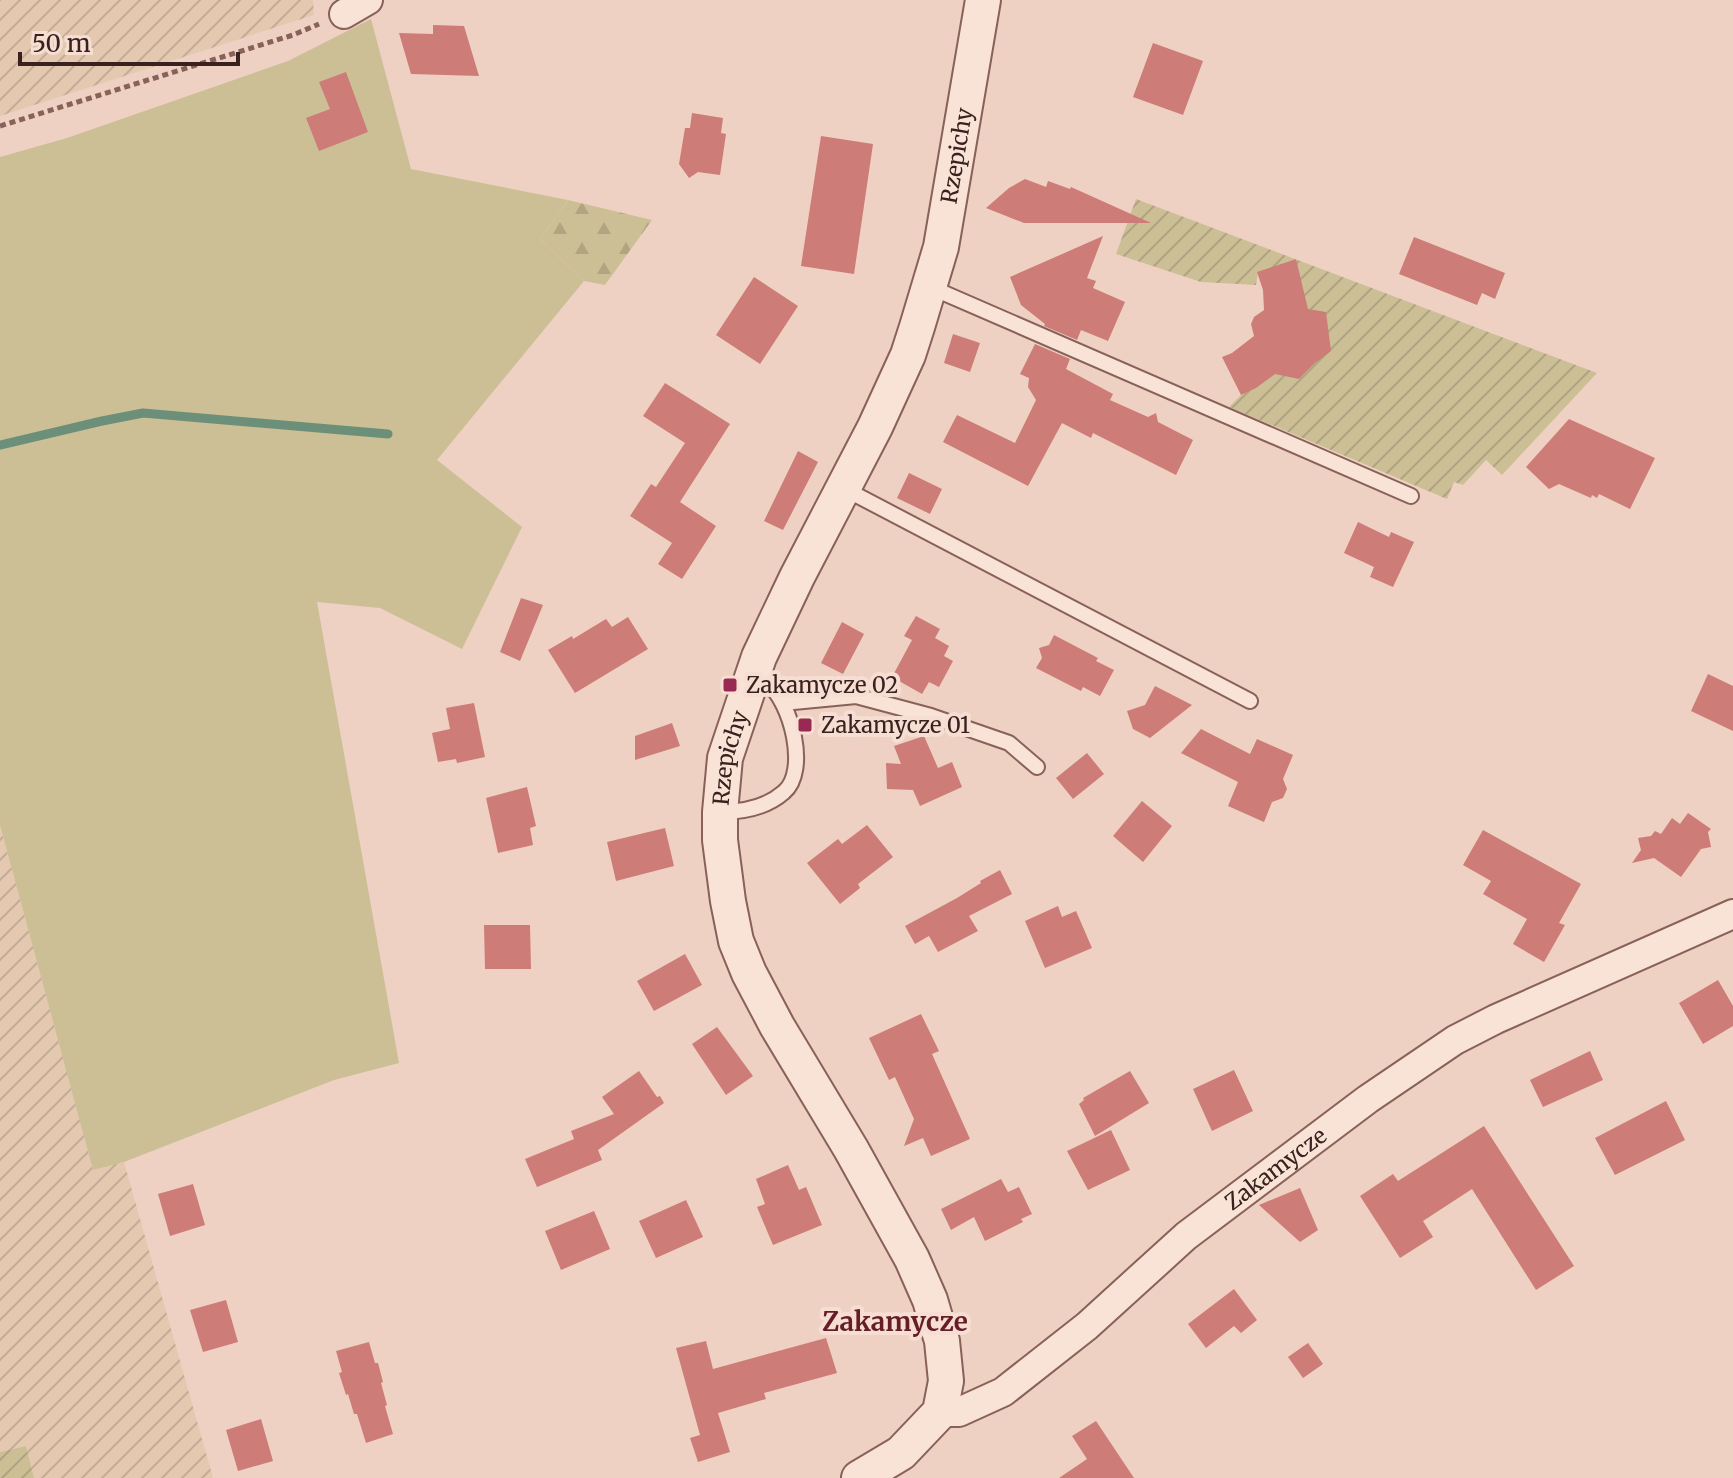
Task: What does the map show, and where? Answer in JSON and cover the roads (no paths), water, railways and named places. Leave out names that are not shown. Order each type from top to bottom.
[{"type":"street","points":[[344,14],[368,0]]},
{"type":"street","name":"Rzepichy","points":[[940,1412],[946,1381],[942,1341],[930,1300],[912,1259],[878,1198],[777,1026],[736,941],[720,840],[720,812],[725,758],[751,676],[908,355],[941,247],[983,0]]},
{"type":"street","name":"Zakamycze","points":[[940,1412],[959,1412],[1003,1392],[1087,1326],[1186,1236],[1368,1099],[1455,1040],[1733,914]]},
{"type":"street","points":[[859,1478],[901,1453],[940,1412]]},
{"type":"lane","points":[[929,287],[1411,496]]},
{"type":"lane","points":[[843,488],[1250,701]]},
{"type":"lane","points":[[720,812],[754,809],[787,791],[797,768],[797,752],[783,703],[769,685],[751,676]]},
{"type":"lane","points":[[783,703],[856,696],[931,716],[1009,743],[1037,767]]},
{"type":"waterway","points":[[0,445],[143,413],[388,434]]},
{"type":"place","name":"Zakamycze 02","points":[[730,685]]},
{"type":"place","name":"Zakamycze 01","points":[[805,725]]},
{"type":"district","name":"Zakamycze","points":[[895,1321]]}]
